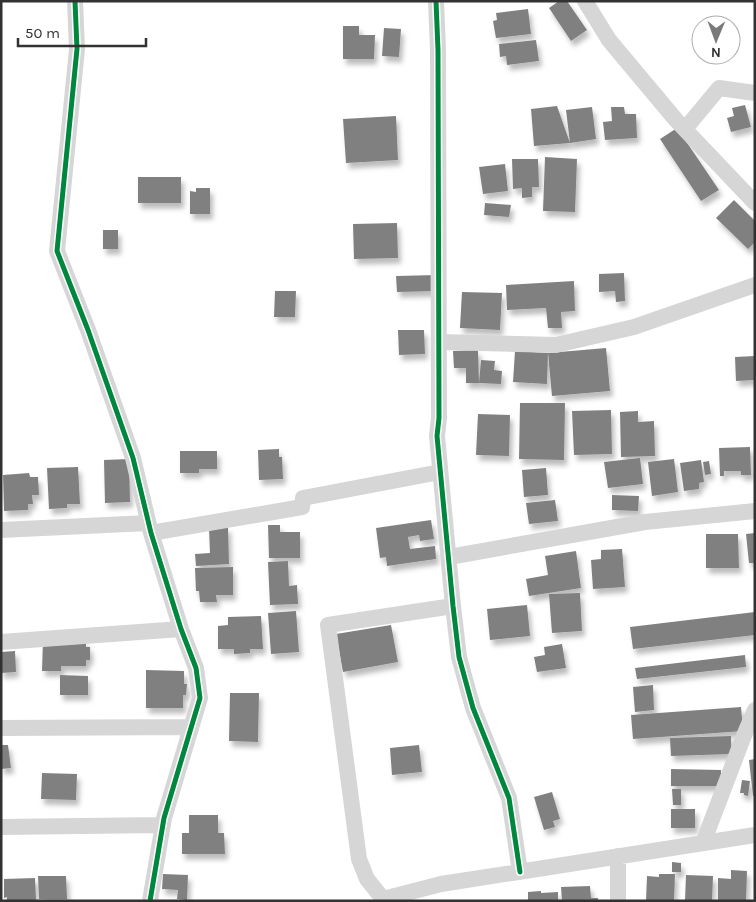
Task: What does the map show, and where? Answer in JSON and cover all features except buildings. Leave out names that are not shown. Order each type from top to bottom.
[{"type":"street","points":[[75,1],[78,50],[57,251],[88,330],[133,458],[149,528],[181,629],[196,668],[200,698],[162,825],[150,901]]},
{"type":"street","points":[[436,1],[438,50],[439,342],[439,418],[437,436],[440,472],[459,657],[474,708],[509,798],[520,872]]},
{"type":"street","points":[[585,1],[609,40],[685,129],[755,203]]},
{"type":"street","points":[[685,129],[719,88],[755,93]]},
{"type":"street","points":[[439,342],[556,345],[634,327],[755,285]]},
{"type":"street","points":[[1,530],[149,528],[302,506],[303,498],[440,472]]},
{"type":"street","points":[[449,557],[645,522],[755,511]]},
{"type":"street","points":[[453,606],[328,625],[359,860],[367,879],[383,900],[441,884],[755,835]]},
{"type":"street","points":[[1,642],[181,629]]},
{"type":"street","points":[[703,843],[755,710]]},
{"type":"street","points":[[1,728],[191,727]]},
{"type":"street","points":[[1,827],[162,825]]},
{"type":"street","points":[[618,856],[618,901]]},
{"type":"cycle path","points":[[75,1],[77,49],[57,251],[88,330],[133,458],[151,533],[181,629],[196,668],[200,698],[164,818],[150,901]]},
{"type":"cycle path","points":[[436,1],[438,50],[439,418],[437,436],[453,606],[459,657],[473,708],[509,798],[520,872]]}]
